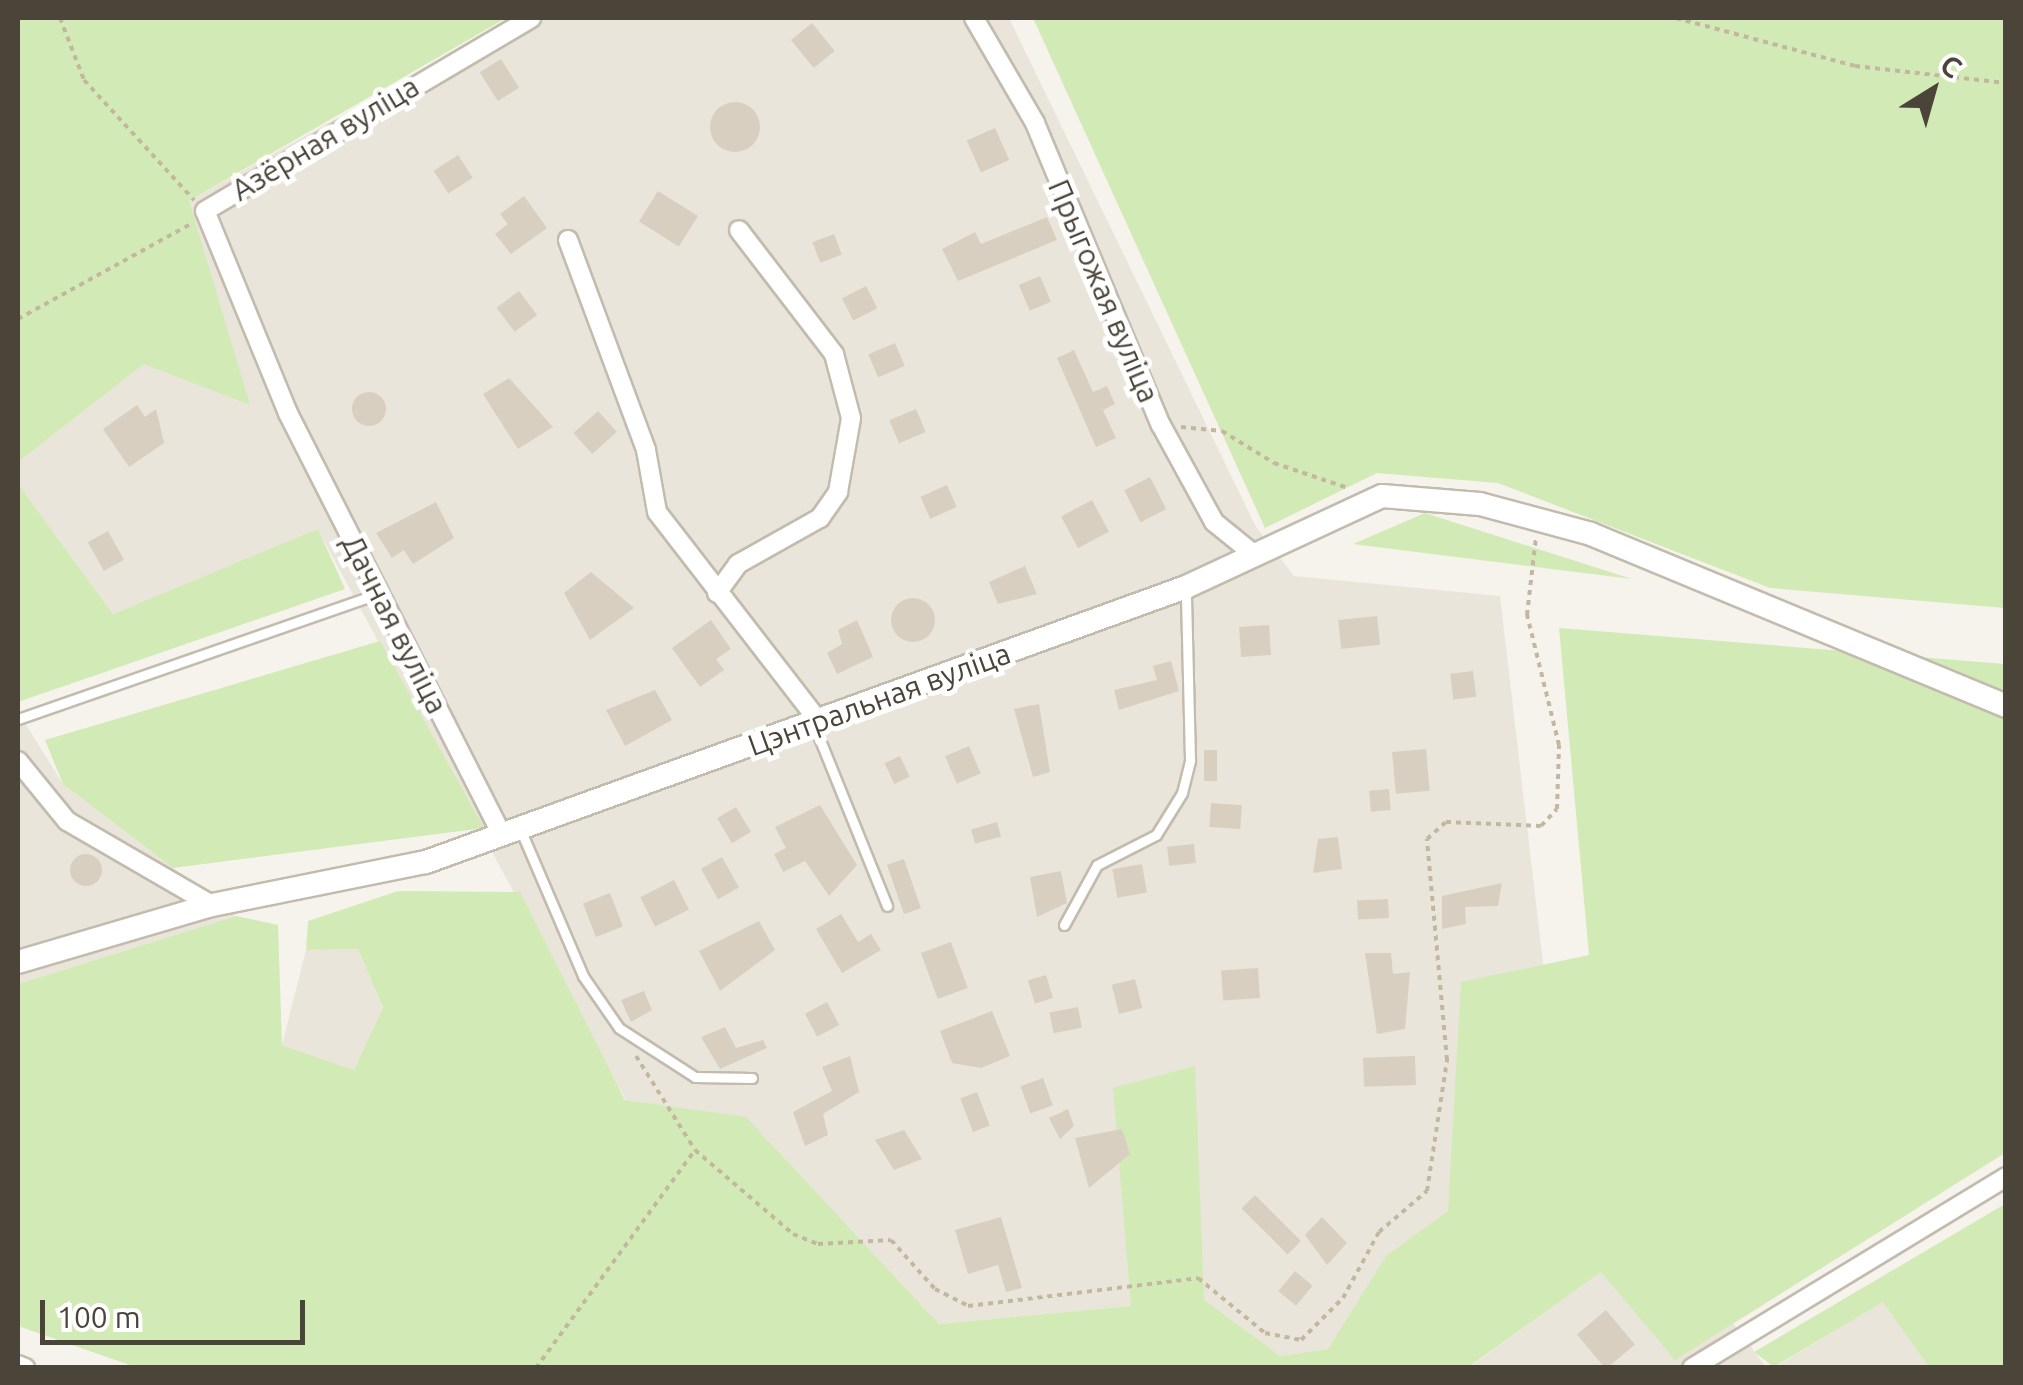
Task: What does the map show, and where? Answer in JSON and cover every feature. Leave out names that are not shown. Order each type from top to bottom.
[{"type":"street","name":"Азёрная вуліца","points":[[288,412],[205,211],[531,18]]},
{"type":"street","name":"Прыгожая вуліца","points":[[974,18],[1035,123],[1161,425],[1214,522],[1250,552]]},
{"type":"street","points":[[717,593],[738,564],[820,518],[843,476],[851,418],[834,354],[739,230]]},
{"type":"street","points":[[568,240],[646,450],[657,512],[816,721]]},
{"type":"street","name":"Дачная вуліца","points":[[288,412],[379,593],[511,832]]},
{"type":"street","points":[[1382,496],[1542,519],[2006,706]]},
{"type":"street","name":"Цэнтральная вуліца","points":[[18,962],[212,905],[426,862],[1186,587],[1250,552],[1382,496]]},
{"type":"street","points":[[18,761],[67,822],[164,872],[212,905]]},
{"type":"street","points":[[1692,1368],[2006,1177]]},
{"type":"street","points":[[18,1365],[25,1368]]},
{"type":"lane","points":[[1064,925],[1097,866],[1156,835],[1182,793],[1190,760],[1186,587]]},
{"type":"lane","points":[[18,718],[379,593]]},
{"type":"lane","points":[[816,721],[887,906]]},
{"type":"lane","points":[[511,832],[583,976],[618,1028],[695,1077],[752,1078]]},
{"type":"path","points":[[18,319],[174,240],[205,211],[84,80],[60,18]]},
{"type":"path","points":[[1676,18],[1855,66],[2006,83]]},
{"type":"path","points":[[1161,425],[1222,432],[1274,463],[1382,496]]},
{"type":"path","points":[[618,1028],[695,1150],[794,1234],[818,1244],[890,1240],[935,1289],[968,1306],[1198,1278],[1265,1333],[1301,1340],[1343,1298],[1379,1232],[1428,1191],[1447,1060],[1426,839],[1446,822],[1541,826],[1557,809],[1559,745],[1527,615],[1530,554],[1542,519]]},
{"type":"path","points":[[536,1368],[695,1150]]},
{"type":"shaded area","points":[[516,18],[1009,18],[1256,527],[1294,576],[1500,596],[1558,1091],[1328,1349],[1280,1356],[1131,1306],[939,1324],[746,1118],[626,1100],[318,530],[113,614],[18,484],[18,462],[144,364],[189,201]]},
{"type":"shaded area","points":[[18,712],[63,784],[236,916],[18,984]]},
{"type":"shaded area","points":[[358,949],[383,1009],[354,1070],[282,1045],[306,950]]},
{"type":"shaded area","points":[[1602,1271],[1675,1359],[1730,1319],[1766,1367],[1468,1368]]},
{"type":"shaded area","points":[[1883,1301],[1929,1367],[1774,1368]]},
{"type":"green space","points":[[18,18],[506,18],[189,201],[250,405],[144,364],[18,462]]},
{"type":"green space","points":[[1033,18],[2005,18],[2005,608],[1770,588],[1498,483],[1377,473],[1265,528]]},
{"type":"green space","points":[[18,484],[113,614],[318,529],[345,589],[18,702]]},
{"type":"green space","points":[[1425,513],[1632,579],[1353,544]]},
{"type":"green space","points":[[1559,628],[2005,664],[2005,1153],[1675,1360],[1601,1272],[1467,1368],[138,1368],[18,1326],[18,984],[236,916],[278,925],[282,1045],[354,1070],[383,1008],[358,949],[306,950],[308,921],[398,891],[520,892],[625,1100],[746,1117],[939,1324],[1131,1306],[1113,1088],[1195,1066],[1204,1300],[1280,1356],[1328,1349],[1386,1256],[1448,1211],[1461,982],[1589,955]]},
{"type":"green space","points":[[380,641],[484,828],[173,868],[63,784],[45,740]]},
{"type":"green space","points":[[2005,1204],[2005,1367],[1929,1367],[1883,1302],[1774,1367],[1754,1352]]},
{"type":"building","points":[[812,23],[835,51],[814,68],[791,40]]},
{"type":"building","points":[[501,59],[519,88],[498,101],[480,72]]},
{"type":"building","points":[[735,102],[752,110],[760,127],[752,144],[735,152],[718,144],[710,127],[718,110]]},
{"type":"building","points":[[995,128],[1009,160],[981,173],[967,141]]},
{"type":"building","points":[[458,155],[473,178],[448,193],[434,171]]},
{"type":"building","points":[[658,191],[698,216],[679,246],[639,222]]},
{"type":"building","points":[[524,196],[547,228],[511,254],[495,234],[508,224],[500,214]]},
{"type":"building","points":[[1047,217],[1057,240],[958,281],[942,249],[975,232],[981,244]]},
{"type":"building","points":[[834,234],[842,255],[820,263],[813,242]]},
{"type":"building","points":[[1040,276],[1051,302],[1030,311],[1019,285]]},
{"type":"building","points":[[866,286],[877,308],[853,321],[842,298]]},
{"type":"building","points":[[519,291],[537,315],[515,332],[497,308]]},
{"type":"building","points":[[895,343],[905,366],[878,377],[868,354]]},
{"type":"building","points":[[1074,350],[1093,392],[1107,386],[1115,404],[1103,410],[1116,438],[1096,447],[1057,358]]},
{"type":"building","points":[[509,378],[553,427],[518,449],[483,394]]},
{"type":"building","points":[[369,392],[381,397],[386,409],[381,421],[369,426],[357,421],[352,409],[357,397]]},
{"type":"building","points":[[137,405],[145,417],[156,409],[164,443],[129,467],[103,429]]},
{"type":"building","points":[[916,409],[926,432],[899,443],[889,420]]},
{"type":"building","points":[[598,411],[617,432],[592,454],[573,433]]},
{"type":"building","points":[[1150,477],[1166,509],[1141,522],[1124,490]]},
{"type":"building","points":[[947,485],[957,507],[930,519],[921,497]]},
{"type":"building","points":[[1092,500],[1109,532],[1078,548],[1061,516]]},
{"type":"building","points":[[436,502],[454,538],[413,564],[404,550],[392,558],[376,533]]},
{"type":"building","points":[[108,531],[124,560],[104,571],[88,542]]},
{"type":"building","points":[[1025,566],[1037,594],[998,604],[989,582]]},
{"type":"building","points":[[591,572],[634,608],[590,640],[564,593]]},
{"type":"building","points":[[913,598],[929,604],[935,620],[929,636],[913,642],[897,636],[891,620],[897,604]]},
{"type":"building","points":[[1377,616],[1380,645],[1341,649],[1338,620]]},
{"type":"building","points":[[711,620],[731,649],[716,659],[724,670],[700,687],[672,648]]},
{"type":"building","points":[[857,620],[873,657],[837,674],[827,653],[842,644],[838,630]]},
{"type":"building","points":[[1269,625],[1271,655],[1241,657],[1239,627]]},
{"type":"building","points":[[1171,661],[1179,691],[1119,710],[1114,690],[1157,680],[1153,666]]},
{"type":"building","points":[[1473,671],[1476,697],[1453,700],[1450,674]]},
{"type":"building","points":[[655,690],[672,720],[625,746],[606,710]]},
{"type":"building","points":[[1039,704],[1050,772],[1033,777],[1014,709]]},
{"type":"building","points":[[969,746],[981,774],[957,784],[945,756]]},
{"type":"building","points":[[1426,749],[1430,791],[1396,794],[1392,752]]},
{"type":"building","points":[[1204,750],[1217,750],[1217,781],[1204,781]]},
{"type":"building","points":[[900,756],[910,777],[894,784],[885,763]]},
{"type":"building","points":[[1389,789],[1391,810],[1371,812],[1369,791]]},
{"type":"building","points":[[1211,803],[1242,805],[1240,829],[1209,827]]},
{"type":"building","points":[[820,805],[857,865],[829,896],[805,861],[783,872],[774,854],[786,848],[775,827]]},
{"type":"building","points":[[736,807],[751,832],[732,843],[717,818]]},
{"type":"building","points":[[997,822],[1001,836],[975,844],[971,829]]},
{"type":"building","points":[[1338,837],[1342,869],[1313,873],[1318,839]]},
{"type":"building","points":[[1194,844],[1196,863],[1169,866],[1167,847]]},
{"type":"building","points":[[86,854],[97,859],[102,870],[97,881],[86,886],[75,881],[70,870],[75,859]]},
{"type":"building","points":[[722,857],[739,888],[718,899],[701,869]]},
{"type":"building","points":[[904,859],[921,908],[904,914],[887,865]]},
{"type":"building","points":[[1142,864],[1147,893],[1117,898],[1112,869]]},
{"type":"building","points":[[1061,871],[1067,903],[1037,917],[1030,877]]},
{"type":"building","points":[[674,880],[689,909],[655,927],[640,897]]},
{"type":"building","points":[[1502,883],[1498,906],[1465,907],[1466,924],[1442,929],[1442,896]]},
{"type":"building","points":[[610,893],[623,927],[596,937],[583,903]]},
{"type":"building","points":[[1388,899],[1389,918],[1358,920],[1357,901]]},
{"type":"building","points":[[841,914],[858,942],[871,934],[881,950],[842,973],[816,929]]},
{"type":"building","points":[[759,921],[775,950],[720,991],[699,951]]},
{"type":"building","points":[[951,942],[968,988],[938,999],[921,953]]},
{"type":"building","points":[[1365,953],[1391,953],[1393,974],[1410,972],[1405,1029],[1377,1034]]},
{"type":"building","points":[[1258,968],[1260,998],[1223,1001],[1221,971]]},
{"type":"building","points":[[1046,975],[1053,998],[1035,1004],[1028,981]]},
{"type":"building","points":[[1135,979],[1142,1008],[1119,1014],[1112,985]]},
{"type":"building","points":[[644,991],[652,1010],[631,1022],[621,1000]]},
{"type":"building","points":[[827,1002],[839,1025],[817,1037],[805,1014]]},
{"type":"building","points":[[1078,1007],[1082,1028],[1054,1033],[1050,1013]]},
{"type":"building","points":[[992,1011],[1010,1056],[981,1068],[952,1063],[940,1031]]},
{"type":"building","points":[[725,1027],[736,1048],[763,1040],[767,1048],[720,1069],[701,1037]]},
{"type":"building","points":[[850,1056],[859,1092],[823,1114],[828,1135],[805,1146],[793,1112],[832,1091],[822,1067]]},
{"type":"building","points":[[1415,1056],[1416,1085],[1364,1087],[1363,1058]]},
{"type":"building","points":[[1043,1078],[1053,1105],[1030,1113],[1020,1086]]},
{"type":"building","points":[[977,1092],[990,1126],[973,1132],[960,1098]]},
{"type":"building","points":[[1068,1109],[1074,1126],[1060,1139],[1049,1118]]},
{"type":"building","points":[[1122,1129],[1130,1154],[1089,1188],[1075,1138]]},
{"type":"building","points":[[904,1130],[922,1159],[894,1170],[875,1140]]},
{"type":"building","points":[[1255,1195],[1301,1241],[1288,1254],[1242,1208]]},
{"type":"building","points":[[1001,1217],[1022,1288],[1006,1292],[998,1265],[968,1274],[955,1230]]},
{"type":"building","points":[[1322,1217],[1347,1243],[1327,1265],[1305,1235]]},
{"type":"building","points":[[1295,1271],[1313,1286],[1296,1306],[1278,1291]]},
{"type":"building","points":[[1606,1310],[1635,1344],[1605,1368],[1577,1334]]}]
